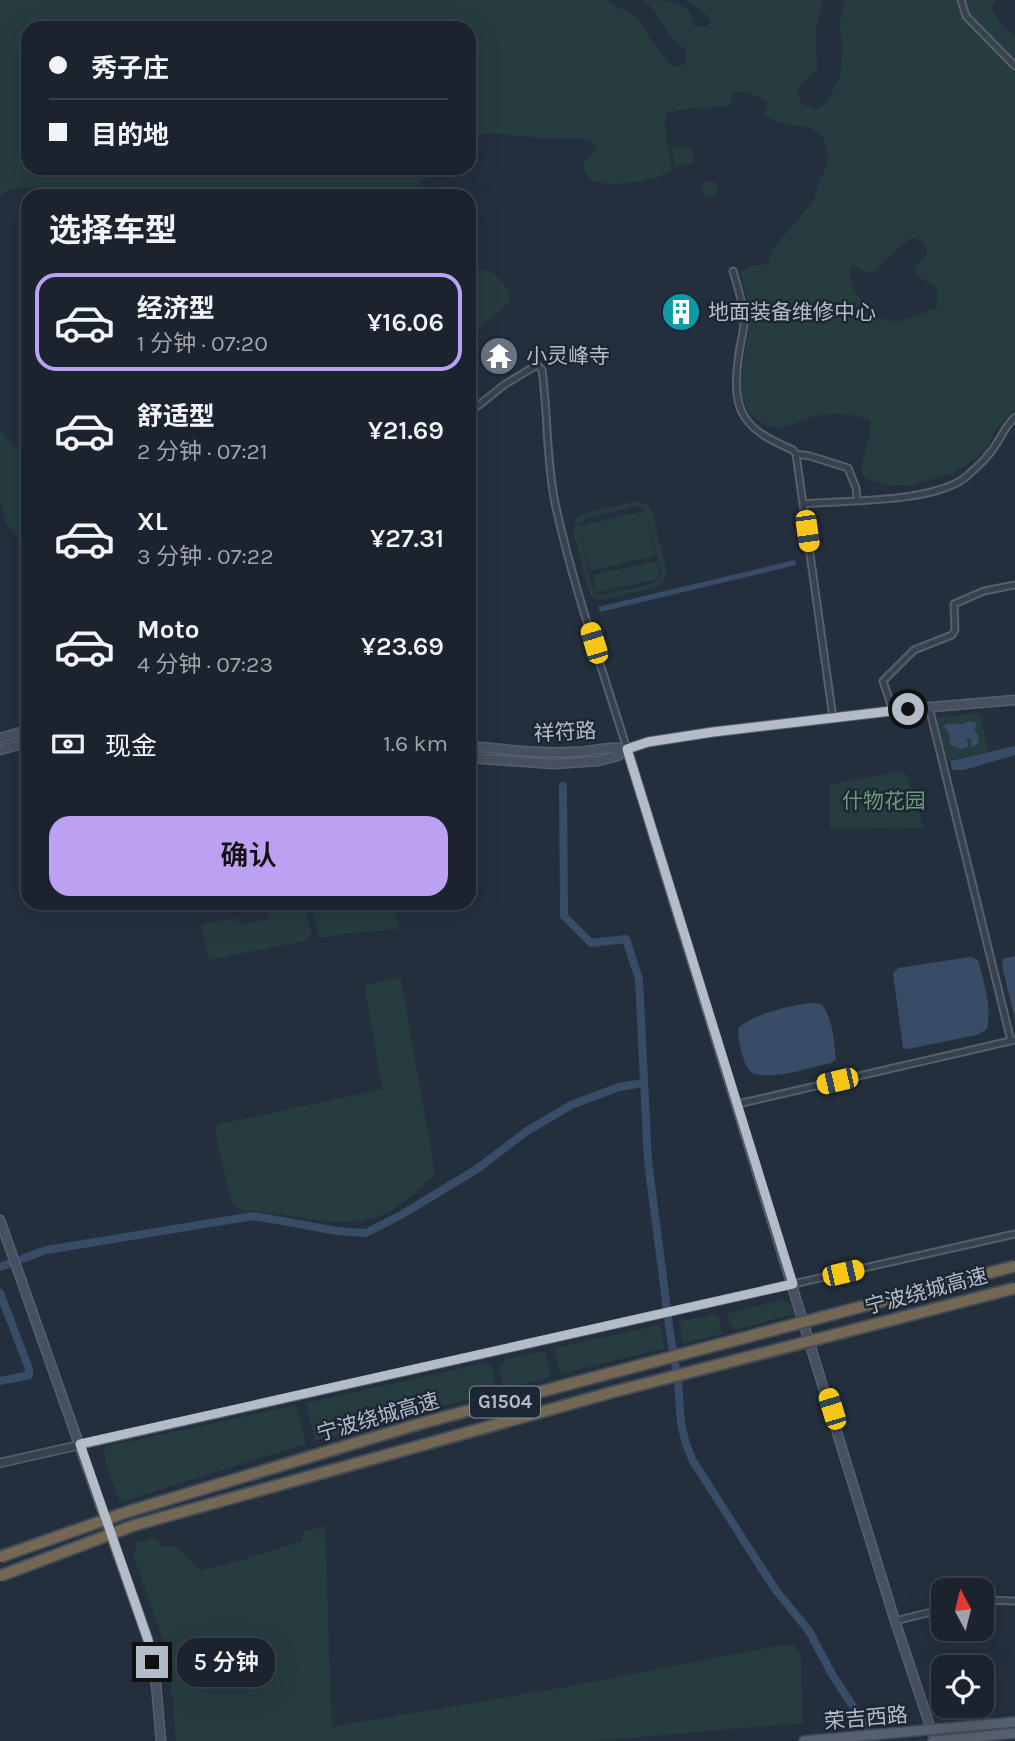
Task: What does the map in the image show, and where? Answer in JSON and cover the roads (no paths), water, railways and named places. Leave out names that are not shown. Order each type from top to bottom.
[{"type":"highway","name":"宁波绕城高速","points":[[0,1557],[130,1511],[422,1423],[1015,1266]]},
{"type":"highway","name":"宁波绕城高速","points":[[0,1576],[135,1525],[613,1392],[1015,1288]]},
{"type":"main road","points":[[935,1741],[895,1620],[627,749],[648,742],[713,732],[929,707],[1015,700]]},
{"type":"main road","points":[[0,738],[21,732]]},
{"type":"main road","points":[[0,750],[21,744]]},
{"type":"main road","name":"祥符路","points":[[476,747],[533,752],[577,752],[615,746],[627,749]]},
{"type":"main road","name":"祥符路","points":[[476,759],[577,763],[618,756],[627,749]]},
{"type":"main road","points":[[0,1220],[148,1640],[156,1684],[161,1741]]},
{"type":"main road","name":"荣吉西路","points":[[804,1741],[1015,1722]]},
{"type":"main road","name":"荣吉西路","points":[[935,1741],[1015,1733]]},
{"type":"street","points":[[961,0],[966,16],[1015,66]]},
{"type":"street","points":[[733,271],[744,313],[736,386],[738,405],[746,422],[754,430],[796,454],[833,718]]},
{"type":"street","points":[[476,408],[504,385],[537,365],[542,370],[548,459],[555,503],[578,590],[627,749]]},
{"type":"street","points":[[803,504],[907,496],[952,486],[990,453],[1015,417]]},
{"type":"street","points":[[796,454],[848,468],[856,488],[857,499]]},
{"type":"street","points":[[892,711],[884,678],[898,668],[914,650],[952,635],[955,630],[954,604],[984,591],[1015,585]]},
{"type":"street","points":[[737,1104],[1013,1040],[929,707]]},
{"type":"street","points":[[0,1463],[1015,1234]]},
{"type":"street","points":[[994,1600],[1015,1601]]},
{"type":"street","points":[[895,1620],[931,1612]]},
{"type":"water","points":[[795,560],[796,565],[600,612],[598,607]]},
{"type":"water","points":[[969,721],[977,723],[974,730],[979,736],[978,744],[971,747],[971,738],[966,739],[969,747],[961,749],[950,745],[949,732],[944,727],[946,724],[963,724]]},
{"type":"water","points":[[1015,746],[1015,755],[964,770],[952,770],[950,761]]},
{"type":"water","points":[[1015,956],[1015,1019],[1002,966],[1003,959]]},
{"type":"water","points":[[971,957],[978,960],[985,986],[989,1012],[987,1029],[977,1035],[903,1048],[893,973],[898,968]]},
{"type":"water","points":[[810,1003],[821,1004],[828,1015],[836,1059],[831,1063],[780,1074],[753,1073],[742,1054],[739,1027],[764,1014]]},
{"type":"waterway","points":[[563,786],[564,916],[591,943],[626,939],[639,979],[648,1161],[678,1382],[681,1423],[686,1444],[693,1461],[775,1589],[809,1631],[833,1676],[876,1741]]},
{"type":"waterway","points":[[0,1267],[46,1250],[254,1216],[337,1231],[366,1233],[477,1169],[527,1131],[571,1105],[619,1087],[644,1083]]},
{"type":"waterway","points":[[0,1293],[29,1369],[29,1375],[0,1381]]},
{"type":"place","name":"地面装备维修中心","points":[[681,312]]},
{"type":"place","name":"小灵峰寺","points":[[499,356]]},
{"type":"park label","name":"什物花园","points":[[884,801]]}]
